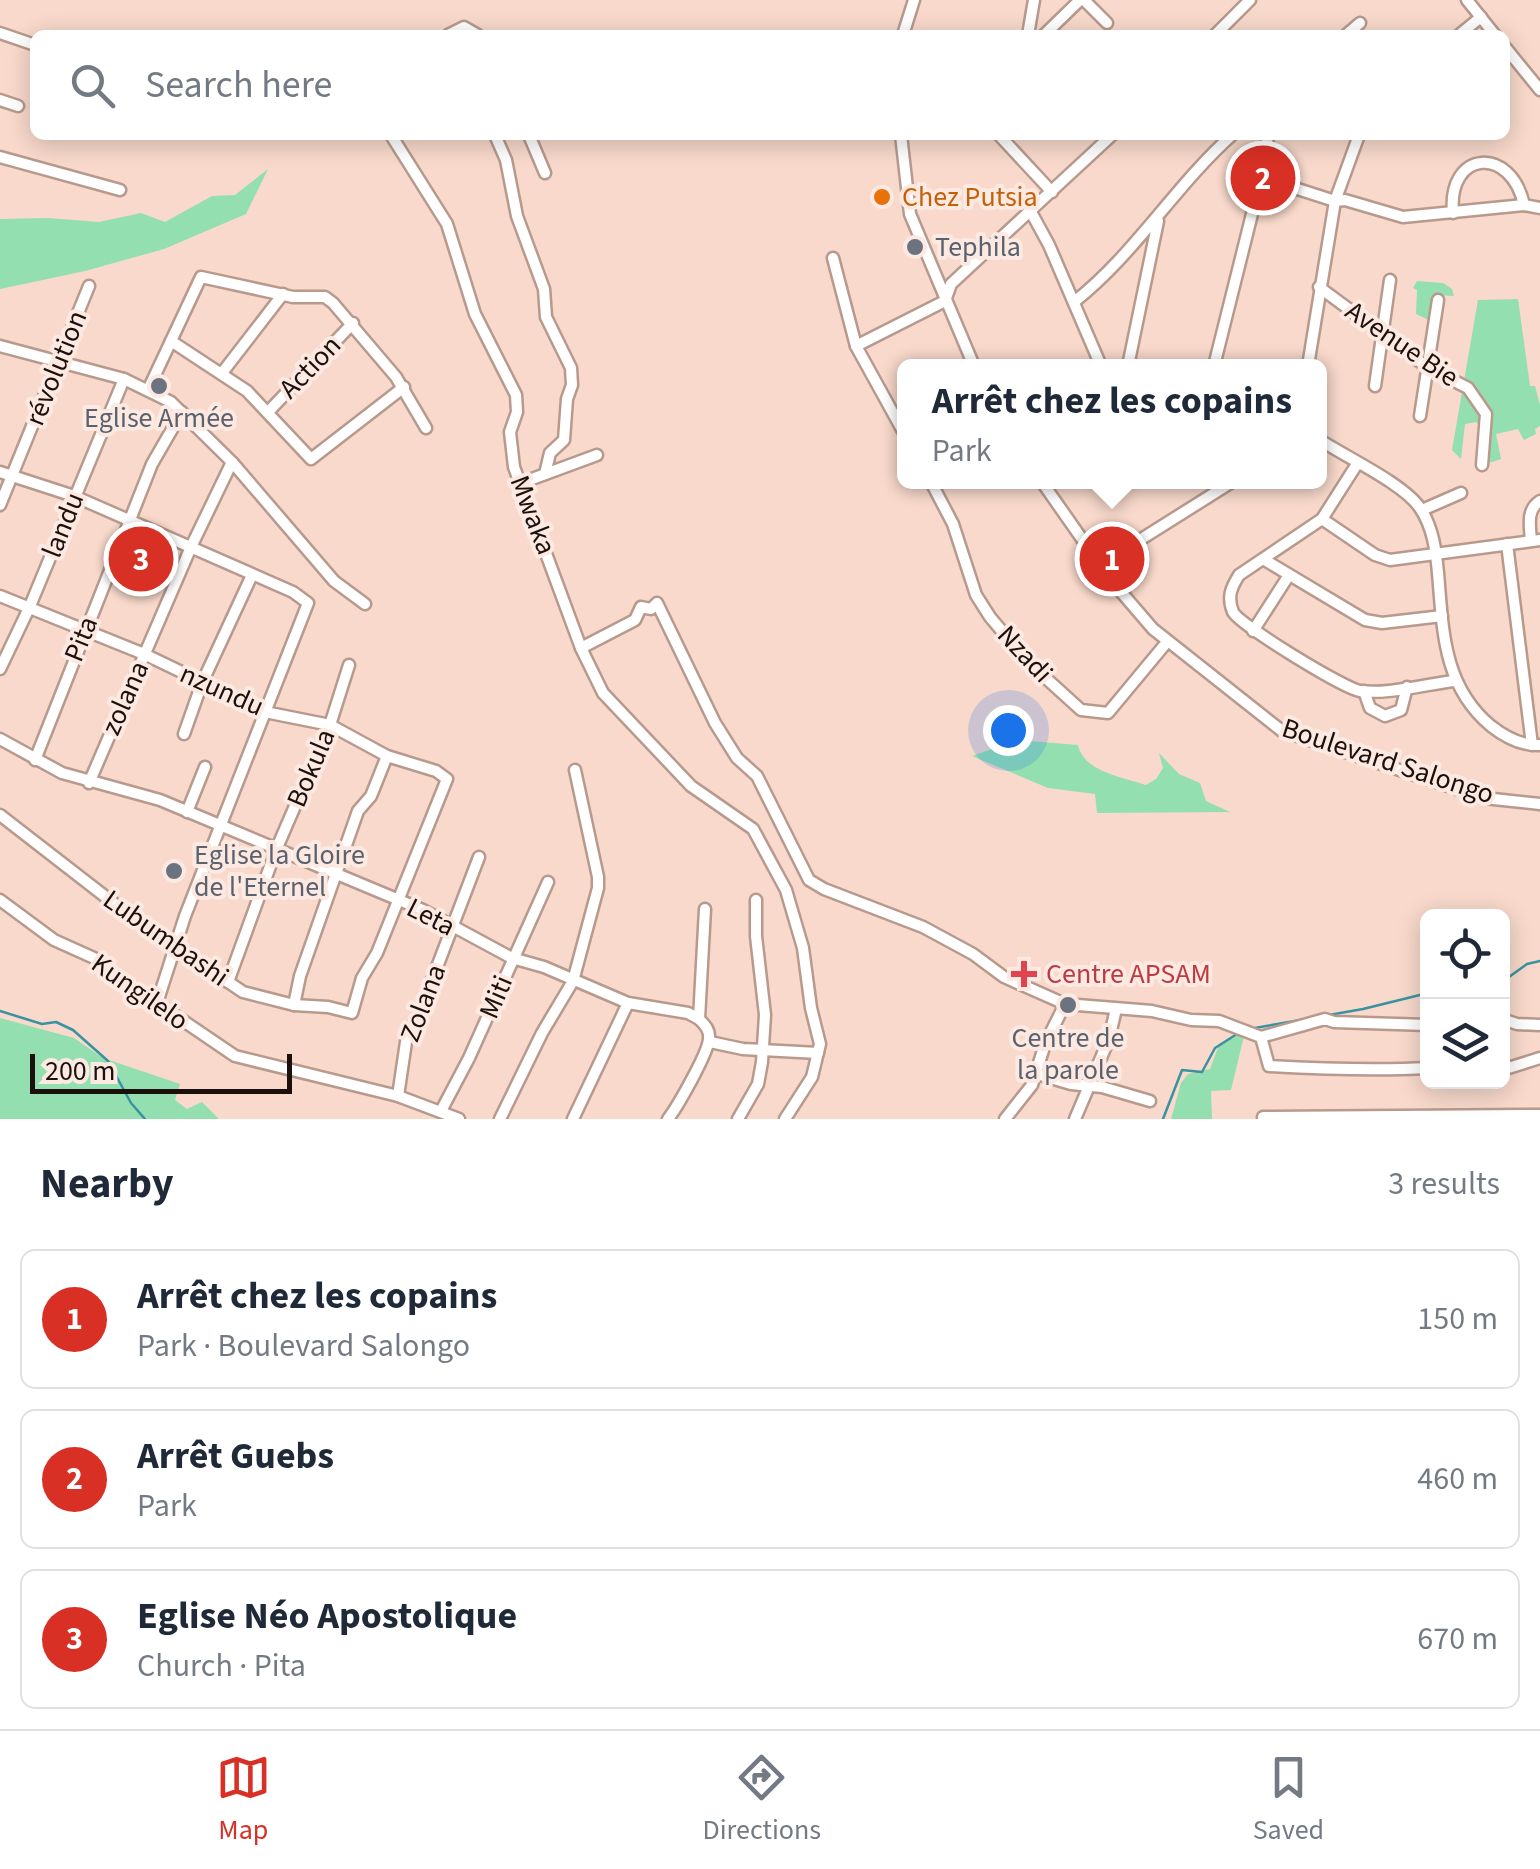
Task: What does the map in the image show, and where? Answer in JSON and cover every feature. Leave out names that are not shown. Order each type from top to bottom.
[{"type":"street","points":[[905,30],[914,0]]},
{"type":"street","points":[[1029,30],[1034,0]]},
{"type":"street","points":[[1049,30],[1082,0],[1107,23]]},
{"type":"street","points":[[1467,0],[1491,30]]},
{"type":"street","points":[[1220,30],[1246,1]]},
{"type":"street","points":[[1465,30],[1480,17]]},
{"type":"street","points":[[1352,30],[1360,23]]},
{"type":"street","points":[[0,34],[30,43]]},
{"type":"street","points":[[1510,53],[1540,90]]},
{"type":"street","points":[[0,100],[18,106]]},
{"type":"street","name":"Mwaka","points":[[395,140],[448,224],[475,314],[516,394],[518,412],[510,432],[514,467],[581,648],[602,693],[691,786],[753,828],[764,846]]},
{"type":"street","points":[[496,140],[506,160],[517,216],[544,289],[546,317],[571,368],[564,440],[550,454],[546,474]]},
{"type":"street","points":[[531,140],[545,173]]},
{"type":"street","points":[[902,140],[910,214],[971,359]]},
{"type":"street","points":[[1004,140],[1052,192]]},
{"type":"street","points":[[856,346],[945,301],[951,284],[1107,140]]},
{"type":"street","points":[[1074,302],[1097,284],[1227,140]]},
{"type":"street","points":[[1216,359],[1267,140]]},
{"type":"street","points":[[1309,359],[1334,201],[1356,140]]},
{"type":"street","points":[[0,157],[120,190]]},
{"type":"street","points":[[1453,213],[1454,184],[1465,169],[1477,164],[1501,166],[1510,172],[1521,190],[1524,206]]},
{"type":"street","points":[[1260,176],[1334,201],[1345,200],[1402,217],[1524,206],[1540,208]]},
{"type":"street","points":[[1031,212],[1098,359]]},
{"type":"street","points":[[1129,359],[1158,217]]},
{"type":"street","points":[[833,258],[856,346],[897,420]]},
{"type":"street","points":[[148,390],[201,277],[283,294],[325,298],[353,323],[404,387],[426,428]]},
{"type":"street","points":[[1375,386],[1390,280]]},
{"type":"street","name":"révolution","points":[[0,505],[5,473],[61,362],[89,286]]},
{"type":"street","name":"Avenue Bie","points":[[1318,287],[1427,367],[1468,388],[1486,414],[1482,465]]},
{"type":"street","points":[[222,373],[283,294]]},
{"type":"street","points":[[1420,416],[1438,300]]},
{"type":"street","name":"Action","points":[[268,412],[353,323]]},
{"type":"street","points":[[171,341],[222,373],[268,412],[311,459],[404,387]]},
{"type":"street","points":[[0,346],[124,379],[182,412],[232,462],[334,581],[364,604]]},
{"type":"street","name":"landu","points":[[0,669],[124,379]]},
{"type":"street","name":"Pita","points":[[34,760],[159,449],[182,412]]},
{"type":"street","points":[[1327,445],[1406,492],[1422,510],[1436,551],[1454,681],[1476,713],[1498,732],[1536,745],[1508,544]]},
{"type":"street","points":[[521,483],[598,456]]},
{"type":"street","name":"zolana","points":[[89,783],[232,462]]},
{"type":"street","points":[[1357,464],[1322,519],[1239,575],[1229,599],[1237,618],[1352,688],[1364,691],[1454,681]]},
{"type":"street","points":[[5,473],[74,496],[293,592],[305,600],[308,608],[174,946],[157,1003]]},
{"type":"street","name":"Nzadi","points":[[935,489],[953,524],[976,595],[1027,661],[1081,710],[1108,713],[1167,642]]},
{"type":"street","name":"Boulevard Salongo","points":[[1047,489],[1100,565],[1167,642],[1282,731],[1484,798],[1540,804]]},
{"type":"street","points":[[1100,565],[1221,489]]},
{"type":"street","points":[[1422,510],[1461,493]]},
{"type":"street","points":[[1322,519],[1383,558],[1536,540],[1530,514],[1540,501]]},
{"type":"street","points":[[1263,559],[1374,623],[1442,616]]},
{"type":"street","points":[[184,734],[202,683],[252,575]]},
{"type":"street","points":[[1253,631],[1289,575]]},
{"type":"street","name":"nzundu","points":[[0,596],[144,654],[265,712],[330,726],[387,756],[447,779],[396,899]]},
{"type":"street","points":[[581,648],[635,620],[641,607],[654,608],[657,604],[715,724],[737,758],[757,776],[809,880],[923,927],[1004,977],[1065,1004],[1220,1021],[1261,1037],[1325,1019],[1420,1025]]},
{"type":"street","name":"Bokula","points":[[228,982],[276,850],[330,726],[348,665]]},
{"type":"street","points":[[1364,691],[1370,708],[1385,716],[1401,710],[1408,687]]},
{"type":"street","name":"Leta","points":[[0,740],[34,760],[89,783],[126,790],[187,812],[396,899],[512,958],[544,967],[628,1003],[699,1018]]},
{"type":"street","points":[[294,1006],[300,976],[358,811],[371,796],[387,756]]},
{"type":"street","points":[[187,812],[205,767]]},
{"type":"street","points":[[500,1119],[573,981],[598,876],[575,770]]},
{"type":"street","name":"Lubumbashi","points":[[0,815],[128,915],[243,992],[294,1006],[353,1012],[362,978],[377,953],[396,899]]},
{"type":"street","points":[[764,846],[777,864],[805,867]]},
{"type":"street","points":[[764,846],[782,881],[803,948],[811,1008],[819,1032],[812,1078],[786,1119]]},
{"type":"street","name":"Zolana","points":[[398,1096],[408,1032],[421,1009],[480,856]]},
{"type":"street","points":[[782,881],[805,867]]},
{"type":"street","name":"Miti","points":[[441,1111],[548,882]]},
{"type":"street","name":"Kungilelo","points":[[0,900],[54,940],[94,958],[133,992],[157,1003],[235,1056],[398,1096],[459,1119]]},
{"type":"street","points":[[738,1119],[758,1084],[765,1016],[756,900]]},
{"type":"street","points":[[668,1119],[686,1094],[710,1042],[708,1028],[699,1018],[705,909]]},
{"type":"street","points":[[573,1119],[628,1003]]},
{"type":"street","points":[[1006,1119],[1036,1074],[1044,1044],[1065,1004]]},
{"type":"street","points":[[1075,1119],[1109,1040],[1116,1009]]},
{"type":"street","points":[[1510,1022],[1540,1024]]},
{"type":"street","points":[[1261,1037],[1266,1062],[1272,1067],[1340,1071],[1420,1068]]},
{"type":"street","points":[[710,1042],[818,1053]]},
{"type":"street","points":[[1510,1067],[1540,1058]]},
{"type":"street","points":[[1036,1074],[1150,1101]]},
{"type":"street","points":[[1263,1117],[1540,1114]]},
{"type":"green space","points":[[268,169],[246,214],[164,249],[0,289],[0,219],[99,222],[141,213],[165,222],[212,196],[235,195]]},
{"type":"green space","points":[[1417,281],[1443,283],[1452,289],[1454,296],[1433,295],[1429,320],[1416,314],[1417,290],[1413,288]]},
{"type":"green space","points":[[1518,299],[1530,386],[1535,386],[1540,405],[1540,426],[1535,429],[1536,434],[1524,440],[1518,429],[1496,434],[1501,459],[1486,464],[1488,433],[1476,422],[1465,424],[1461,459],[1452,450],[1478,300]]},
{"type":"green space","points":[[1017,740],[1078,745],[1088,762],[1096,767],[1146,785],[1163,768],[1159,753],[1179,774],[1200,783],[1206,801],[1230,812],[1097,813],[1095,794],[1048,788],[972,756]]},
{"type":"green space","points":[[0,1018],[74,1038],[103,1058],[180,1084],[175,1100],[187,1109],[202,1102],[219,1119],[0,1119]]},
{"type":"green space","points":[[1245,1032],[1231,1090],[1211,1091],[1212,1119],[1171,1119],[1181,1083],[1188,1074],[1210,1069],[1219,1045]]},
{"type":"waterway","points":[[1510,976],[1527,964],[1540,961]]},
{"type":"waterway","points":[[1255,1028],[1420,995]]},
{"type":"waterway","points":[[0,1011],[42,1024],[56,1022],[73,1030],[108,1061],[131,1103],[145,1119]]},
{"type":"waterway","points":[[1163,1119],[1182,1070],[1202,1072],[1215,1048],[1237,1034]]},
{"type":"place","name":"Arrêt Guebs","points":[[1263,178]]},
{"type":"place","name":"Chez Putsia","points":[[882,197]]},
{"type":"place","name":"Tephila","points":[[915,247]]},
{"type":"place","name":"Eglise Armée","points":[[159,386]]},
{"type":"place","name":"Eglise Néo Apostolique","points":[[141,559]]},
{"type":"place","name":"Arrêt chez les copains","points":[[1112,559]]},
{"type":"place","name":"Eglise la Gloire de l'Eternel","points":[[174,871]]},
{"type":"place","name":"Centre APSAM","points":[[1024,974]]},
{"type":"place","name":"Centre de la parole","points":[[1068,1005]]}]
